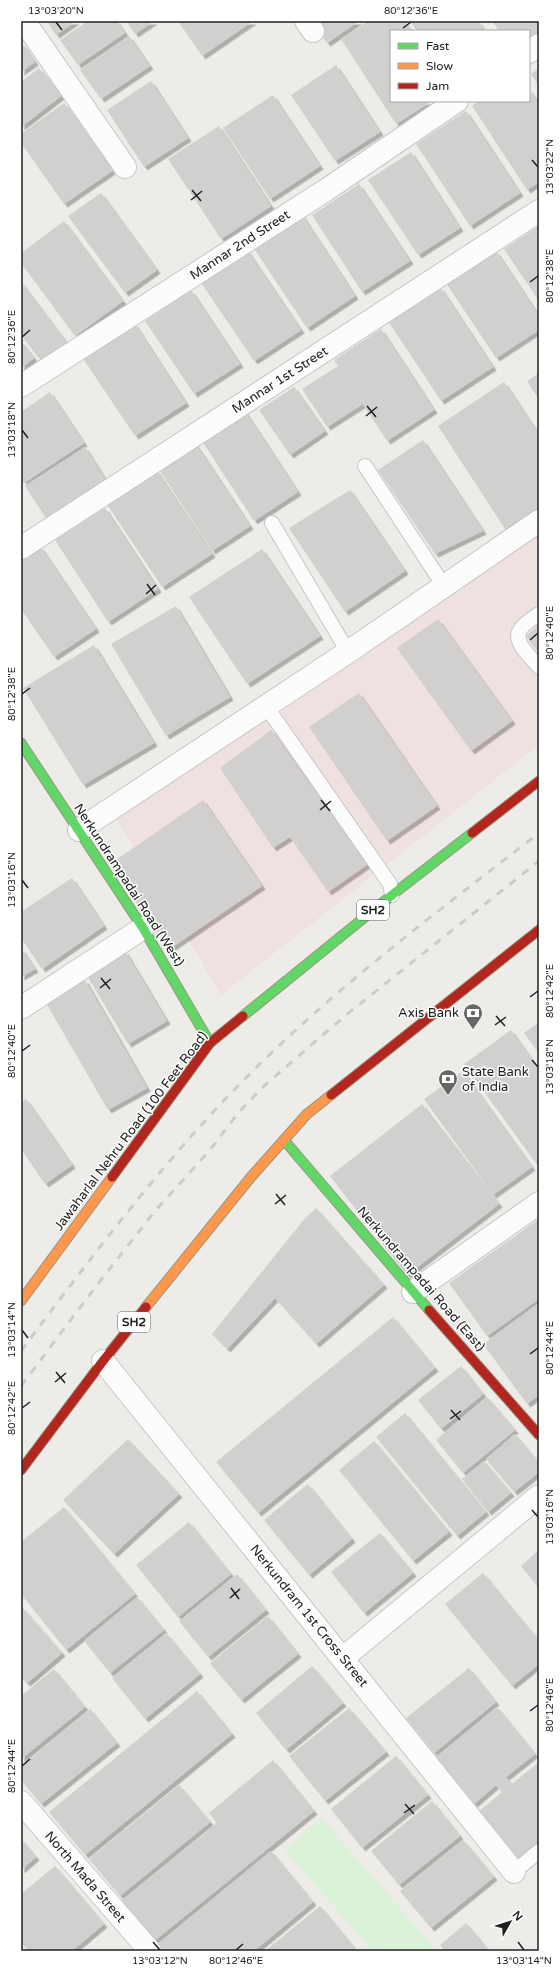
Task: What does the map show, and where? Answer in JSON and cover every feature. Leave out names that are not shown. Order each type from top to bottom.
[{"type":"main road","name":"Nerkundrampadai Road (West)","points":[[21,743],[144,928],[210,1043]]},
{"type":"main road","name":"Jawaharlal Nehru Road (100 Feet Road)","points":[[21,1301],[210,1043],[392,895],[539,781]]},
{"type":"main road","name":"SH2","points":[[21,1470],[103,1361],[250,1177],[307,1114],[539,930]]},
{"type":"main road","name":"Nerkundrampadai Road (East)","points":[[284,1140],[413,1292],[539,1435]]},
{"type":"street","points":[[24,21],[125,167]]},
{"type":"street","points":[[530,51],[539,45]]},
{"type":"street","name":"Mannar 2nd Street","points":[[21,386],[326,190],[456,102]]},
{"type":"street","name":"Mannar 1st Street","points":[[21,548],[539,211]]},
{"type":"street","points":[[79,830],[348,652],[539,521]]},
{"type":"street","points":[[21,1008],[144,928]]},
{"type":"street","points":[[413,1292],[539,1203]]},
{"type":"street","name":"Nerkundram 1st Cross Street","points":[[103,1361],[514,1872]]},
{"type":"street","points":[[343,1658],[539,1496]]},
{"type":"street","name":"North Mada Street","points":[[21,1802],[150,1951]]},
{"type":"lane","points":[[365,466],[444,586]]},
{"type":"lane","points":[[272,523],[348,652]]},
{"type":"lane","points":[[539,614],[520,629],[518,636],[519,643],[539,667]]},
{"type":"lane","points":[[266,706],[390,884],[392,895]]},
{"type":"lane","points":[[514,1872],[539,1851]]},
{"type":"shaded area","points":[[539,518],[539,745],[221,995],[114,814]]},
{"type":"green space","points":[[321,1818],[437,1951],[373,1951],[285,1850]]},
{"type":"building","points":[[47,21],[76,21],[56,35]]},
{"type":"building","points":[[88,21],[117,21],[125,33],[78,65],[60,40]]},
{"type":"building","points":[[126,21],[154,21],[135,34]]},
{"type":"building","points":[[178,21],[253,21],[202,56]]},
{"type":"building","points":[[311,21],[359,21],[327,43]]},
{"type":"building","points":[[369,21],[404,21],[410,30],[390,30],[390,102],[430,102],[396,124],[341,39]]},
{"type":"building","points":[[410,21],[478,21],[484,30],[416,30]]},
{"type":"building","points":[[492,21],[539,21],[539,34],[530,40],[530,30],[498,30]]},
{"type":"building","points":[[129,36],[150,66],[101,99],[80,70]]},
{"type":"building","points":[[21,42],[35,62],[21,72]]},
{"type":"building","points":[[336,65],[380,132],[335,161],[291,95]]},
{"type":"building","points":[[39,68],[61,96],[21,127],[21,82]]},
{"type":"building","points":[[539,68],[539,86],[531,74]]},
{"type":"building","points":[[151,81],[188,138],[144,167],[107,110]]},
{"type":"building","points":[[530,90],[539,104],[539,182],[527,190],[472,106],[478,102],[530,102]]},
{"type":"building","points":[[273,95],[320,166],[270,199],[223,128]]},
{"type":"building","points":[[64,103],[112,171],[64,204],[21,143],[21,134]]},
{"type":"building","points":[[466,111],[520,193],[470,226],[416,144]]},
{"type":"building","points":[[219,126],[271,206],[221,239],[168,159]]},
{"type":"building","points":[[411,152],[460,228],[418,255],[368,180]]},
{"type":"building","points":[[359,184],[410,261],[362,292],[312,215]]},
{"type":"building","points":[[101,193],[157,270],[125,293],[68,216]]},
{"type":"building","points":[[302,215],[355,296],[307,328],[253,247]]},
{"type":"building","points":[[64,221],[123,301],[75,336],[21,263],[21,253]]},
{"type":"building","points":[[539,226],[539,301],[504,249]]},
{"type":"building","points":[[247,250],[301,330],[254,361],[200,281]]},
{"type":"building","points":[[496,251],[539,316],[539,330],[496,358],[446,283]]},
{"type":"building","points":[[21,282],[67,343],[42,362],[21,335]]},
{"type":"building","points":[[440,287],[493,367],[441,401],[388,321]]},
{"type":"building","points":[[191,290],[240,364],[194,394],[145,321]]},
{"type":"building","points":[[134,323],[186,403],[135,436],[82,357]]},
{"type":"building","points":[[381,329],[434,410],[387,441],[363,404],[327,427],[302,389],[338,366],[334,360]]},
{"type":"building","points":[[21,341],[34,358],[21,368]]},
{"type":"building","points":[[539,373],[539,400],[527,381]]},
{"type":"building","points":[[504,382],[539,435],[539,507],[505,529],[438,426]]},
{"type":"building","points":[[294,387],[325,431],[290,455],[259,410]]},
{"type":"building","points":[[50,392],[84,443],[24,483],[21,477],[21,412]]},
{"type":"building","points":[[244,410],[298,492],[254,521],[200,438]]},
{"type":"building","points":[[423,440],[483,531],[435,554],[378,470]]},
{"type":"building","points":[[195,443],[250,526],[212,551],[158,468]]},
{"type":"building","points":[[85,447],[105,479],[46,518],[25,486]]},
{"type":"building","points":[[156,470],[212,554],[162,587],[106,503]]},
{"type":"building","points":[[350,490],[405,571],[345,612],[289,528]]},
{"type":"building","points":[[105,508],[158,589],[108,622],[55,540]]},
{"type":"building","points":[[40,546],[96,629],[54,657],[21,609],[21,559]]},
{"type":"building","points":[[262,549],[320,636],[247,684],[189,597]]},
{"type":"building","points":[[176,606],[230,697],[166,736],[111,644]]},
{"type":"building","points":[[438,619],[512,721],[471,751],[397,648]]},
{"type":"building","points":[[539,625],[539,653],[526,636]]},
{"type":"building","points":[[94,645],[154,743],[83,785],[23,688]]},
{"type":"building","points":[[359,693],[437,806],[387,841],[309,727]]},
{"type":"building","points":[[271,730],[330,812],[332,810],[368,864],[328,892],[290,837],[273,848],[220,768]]},
{"type":"building","points":[[203,800],[262,886],[168,950],[110,864]]},
{"type":"building","points":[[72,878],[104,926],[42,969],[21,938],[21,912]]},
{"type":"building","points":[[21,948],[35,969],[21,977]]},
{"type":"building","points":[[125,951],[167,1021],[128,1044],[86,974]]},
{"type":"building","points":[[85,980],[147,1088],[108,1110],[46,1003]]},
{"type":"building","points":[[539,1022],[539,1053],[524,1033]]},
{"type":"building","points":[[511,1030],[539,1070],[539,1159],[535,1162],[464,1064]]},
{"type":"building","points":[[463,1071],[532,1167],[493,1195],[424,1099]]},
{"type":"building","points":[[26,1099],[72,1165],[45,1184],[21,1149],[21,1103]]},
{"type":"building","points":[[422,1104],[499,1204],[407,1275],[330,1176]]},
{"type":"building","points":[[316,1208],[384,1285],[316,1344],[275,1298],[227,1349],[212,1334],[305,1218]]},
{"type":"building","points":[[539,1219],[539,1299],[487,1336],[449,1283]]},
{"type":"building","points":[[539,1303],[539,1395],[527,1404],[483,1344]]},
{"type":"building","points":[[393,1317],[435,1368],[258,1513],[216,1462]]},
{"type":"building","points":[[461,1366],[483,1394],[441,1429],[418,1400]]},
{"type":"building","points":[[487,1397],[515,1430],[463,1473],[436,1440]]},
{"type":"building","points":[[405,1413],[486,1512],[457,1536],[376,1437]]},
{"type":"building","points":[[515,1434],[539,1463],[539,1472],[514,1492],[486,1459]]},
{"type":"building","points":[[128,1439],[179,1494],[114,1554],[63,1500]]},
{"type":"building","points":[[374,1441],[449,1532],[413,1561],[339,1470]]},
{"type":"building","points":[[484,1461],[511,1493],[488,1512],[462,1479]]},
{"type":"building","points":[[308,1484],[352,1539],[309,1575],[264,1520]]},
{"type":"building","points":[[64,1507],[135,1594],[66,1650],[21,1594],[21,1542]]},
{"type":"building","points":[[189,1522],[231,1574],[178,1617],[136,1565]]},
{"type":"building","points":[[380,1533],[413,1573],[364,1613],[331,1572]]},
{"type":"building","points":[[539,1550],[539,1588],[521,1566]]},
{"type":"building","points":[[483,1573],[539,1641],[539,1664],[512,1686],[445,1604]]},
{"type":"building","points":[[237,1574],[266,1610],[208,1657],[179,1621]]},
{"type":"building","points":[[137,1597],[164,1630],[110,1673],[84,1641]]},
{"type":"building","points":[[21,1606],[62,1653],[27,1683],[21,1677]]},
{"type":"building","points":[[268,1616],[298,1654],[241,1700],[210,1663]]},
{"type":"building","points":[[166,1633],[200,1674],[145,1719],[112,1678]]},
{"type":"building","points":[[312,1666],[343,1703],[286,1750],[256,1713]]},
{"type":"building","points":[[469,1668],[496,1702],[434,1753],[406,1718]]},
{"type":"building","points":[[54,1669],[85,1707],[21,1759],[21,1696]]},
{"type":"building","points":[[197,1691],[232,1734],[85,1855],[49,1812]]},
{"type":"building","points":[[497,1707],[535,1754],[506,1777],[512,1784],[539,1762],[539,1841],[516,1860],[478,1812],[502,1792],[496,1785],[474,1804],[436,1757]]},
{"type":"building","points":[[349,1708],[386,1752],[325,1801],[289,1756]]},
{"type":"building","points":[[90,1709],[117,1743],[41,1804],[21,1780],[21,1766]]},
{"type":"building","points":[[396,1756],[428,1795],[362,1848],[331,1809]]},
{"type":"building","points":[[273,1760],[314,1811],[153,1942],[120,1902],[217,1823],[209,1813]]},
{"type":"building","points":[[179,1785],[210,1822],[120,1896],[89,1859]]},
{"type":"building","points":[[432,1801],[460,1836],[399,1885],[371,1851]]},
{"type":"building","points":[[21,1839],[36,1857],[21,1870]]},
{"type":"building","points":[[463,1840],[494,1877],[431,1928],[400,1891]]},
{"type":"building","points":[[271,1851],[313,1902],[254,1951],[164,1951],[158,1944]]},
{"type":"building","points":[[55,1866],[104,1924],[72,1951],[28,1951],[21,1942],[21,1894]]},
{"type":"building","points":[[320,1906],[357,1951],[265,1951]]},
{"type":"building","points":[[466,1923],[489,1951],[445,1951],[440,1945]]},
{"type":"railway","points":[[21,1351],[107,1238],[166,1165],[197,1129],[263,1061],[295,1030],[398,943],[539,833]]},
{"type":"railway","points":[[21,1386],[155,1211],[210,1150],[238,1113],[265,1085],[346,1015],[539,861]]},
{"type":"traffic: fast","points":[[21,743],[143,928],[210,1043]]},
{"type":"traffic: fast","points":[[243,1016],[392,895],[472,833]]},
{"type":"traffic: fast","points":[[284,1140],[429,1310]]},
{"type":"traffic: slow","points":[[146,1307],[251,1177],[307,1114],[331,1095]]},
{"type":"traffic: slow","points":[[21,1301],[112,1177]]},
{"type":"traffic: jam","points":[[472,833],[539,781]]},
{"type":"traffic: jam","points":[[331,1095],[539,930]]},
{"type":"traffic: jam","points":[[112,1177],[210,1043],[243,1016]]},
{"type":"traffic: jam","points":[[21,1470],[103,1361],[146,1307]]},
{"type":"traffic: jam","points":[[429,1310],[539,1435]]},
{"type":"place","name":"Axis Bank","points":[[473,1030]]},
{"type":"place","name":"State Bank of India","points":[[448,1096]]}]
